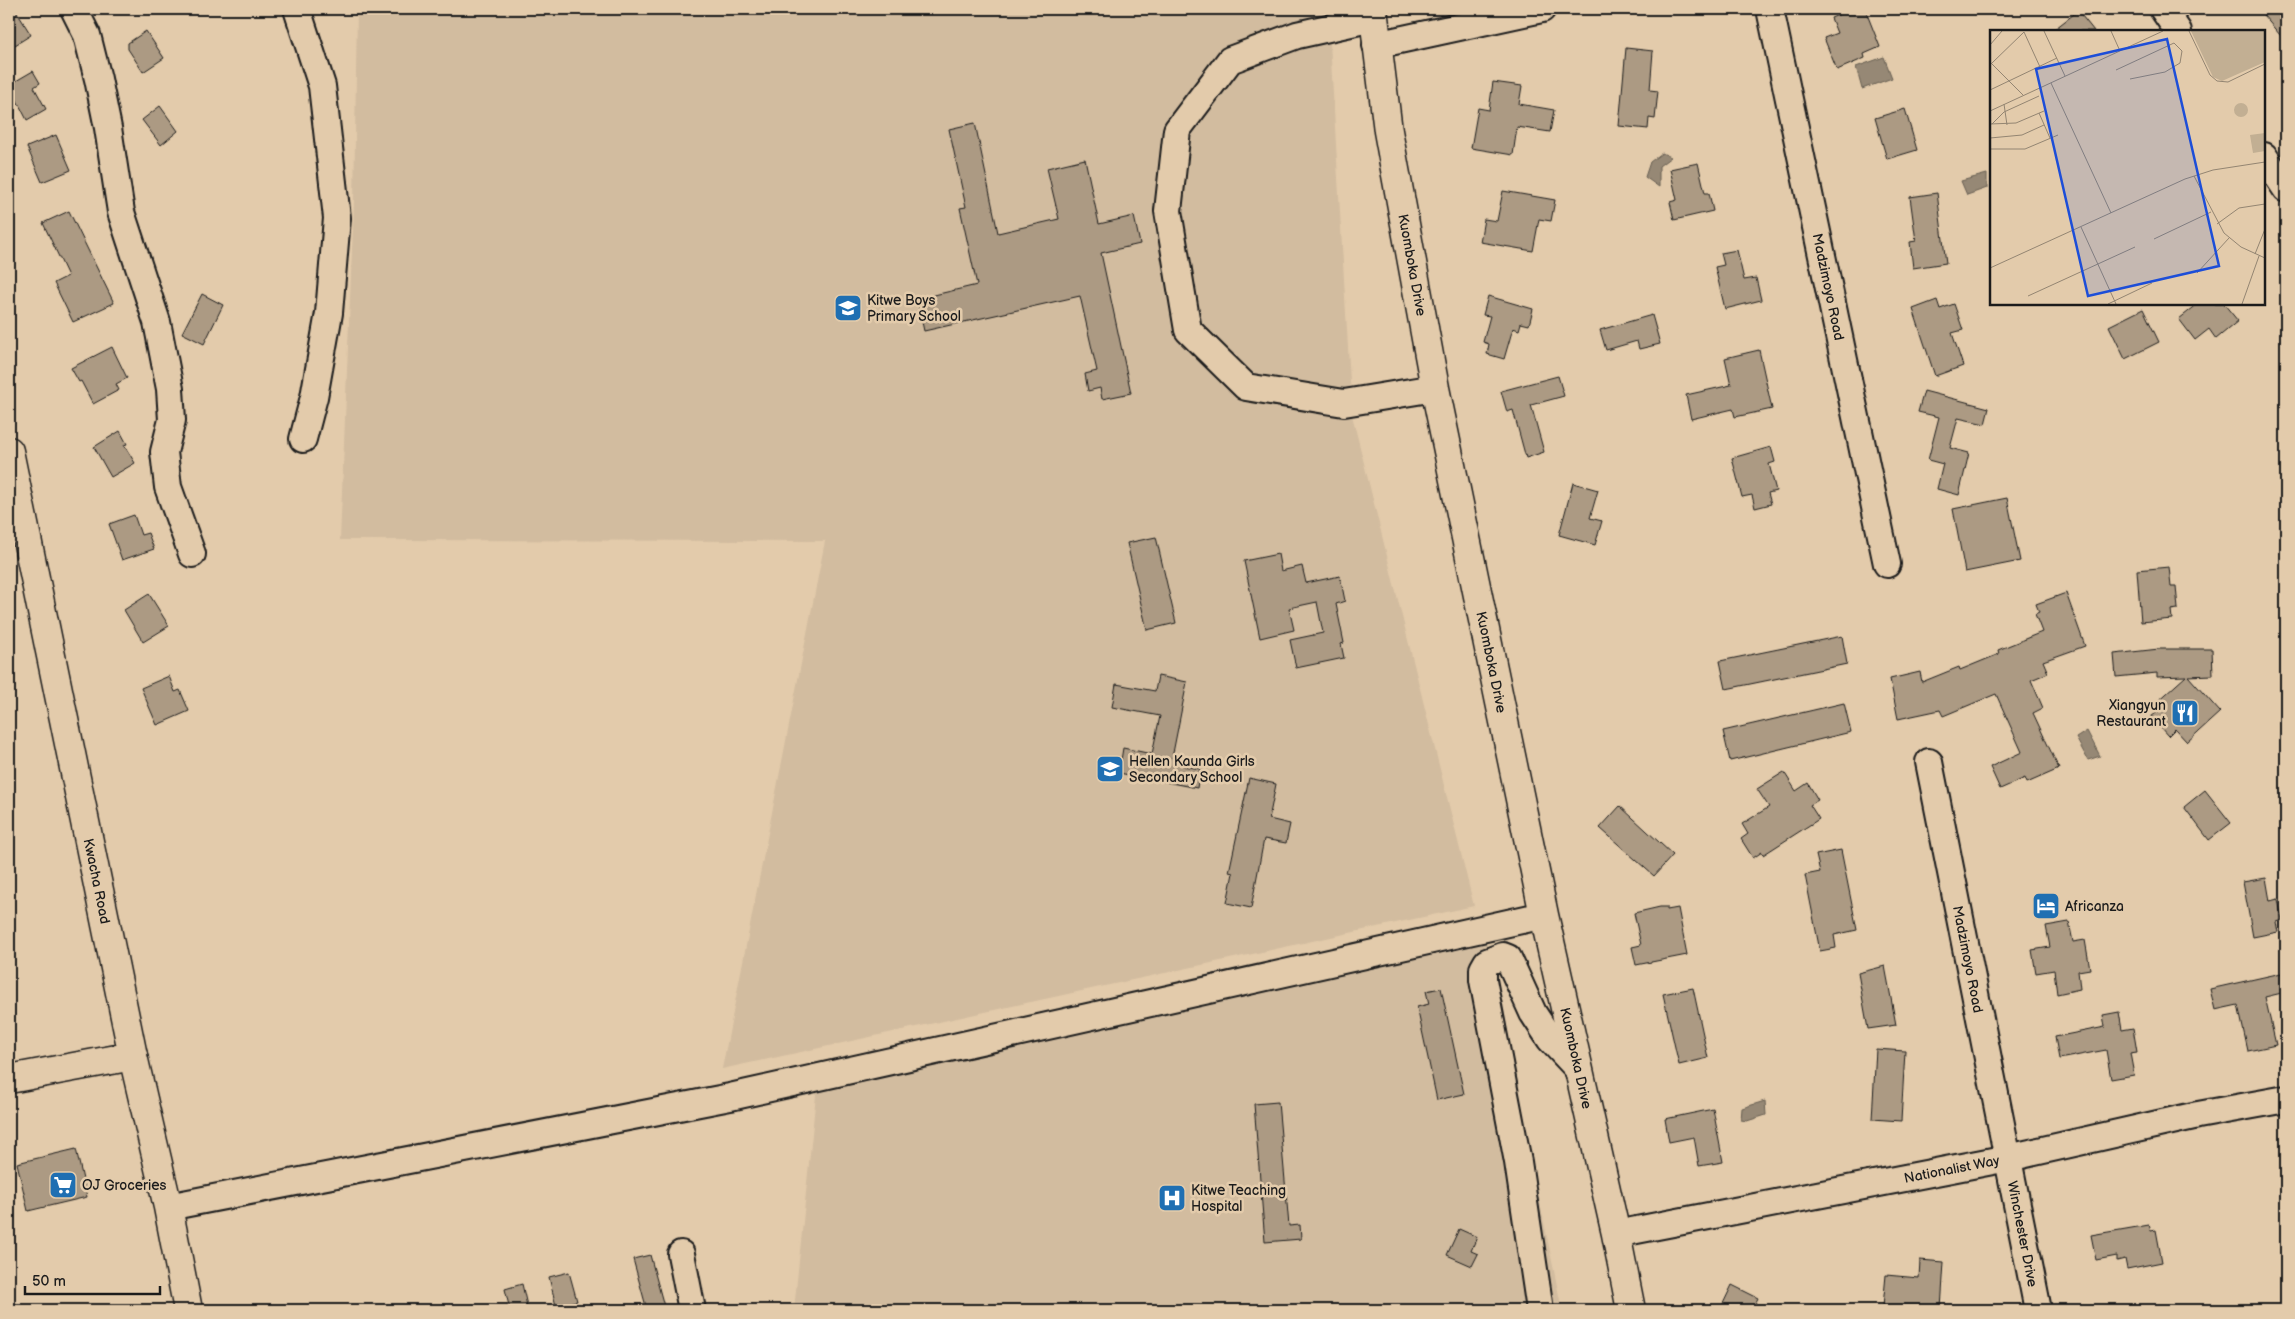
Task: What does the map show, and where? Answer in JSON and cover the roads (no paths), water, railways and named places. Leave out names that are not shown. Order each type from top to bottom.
[{"type":"main road","name":"Kuomboka Drive","points":[[1373,13],[1388,131],[1435,388],[1544,915],[1616,1234],[1631,1310]]},
{"type":"main road","name":"Kwacha Road","points":[[10,466],[133,1056],[168,1207],[188,1310]]},
{"type":"main road","points":[[9,1079],[133,1056]]},
{"type":"street","points":[[74,9],[87,35],[98,78],[121,212],[157,322],[170,390],[172,420],[164,452],[168,487],[192,554]]},
{"type":"street","points":[[297,9],[322,86],[337,218],[329,313],[314,397],[303,439]]},
{"type":"street","points":[[1376,45],[1542,9]]},
{"type":"street","name":"Madzimoyo Road","points":[[1770,9],[1887,564]]},
{"type":"street","points":[[2163,9],[2177,30]]},
{"type":"street","points":[[1373,13],[1297,36],[1230,60],[1177,130],[1168,211],[1188,330],[1246,387],[1344,403],[1435,388]]},
{"type":"street","points":[[2265,158],[2286,189]]},
{"type":"street","name":"Madzimoyo Road","points":[[1929,762],[2008,1158]]},
{"type":"street","points":[[168,1207],[730,1097],[1544,915]]},
{"type":"street","points":[[1540,1310],[1518,1162],[1483,980],[1483,969],[1487,962],[1503,956],[1508,958],[1532,1012],[1550,1039],[1579,1070]]},
{"type":"street","name":"Nationalist Way","points":[[1616,1234],[2008,1158],[2198,1115],[2286,1099]]},
{"type":"street","name":"Winchester Drive","points":[[2008,1158],[2038,1310]]},
{"type":"street","points":[[681,1254],[692,1310]]},
{"type":"place","name":"Kitwe Boys Primary School","points":[[848,308]]},
{"type":"place","name":"Xiangyun Restaurant","points":[[2185,713]]},
{"type":"place","name":"Hellen Kaunda Girls Secondary School","points":[[1110,769]]},
{"type":"place","name":"Africanza","points":[[2046,906]]},
{"type":"place","name":"OJ Groceries","points":[[63,1185]]},
{"type":"place","name":"Kitwe Teaching Hospital","points":[[1172,1198]]}]
